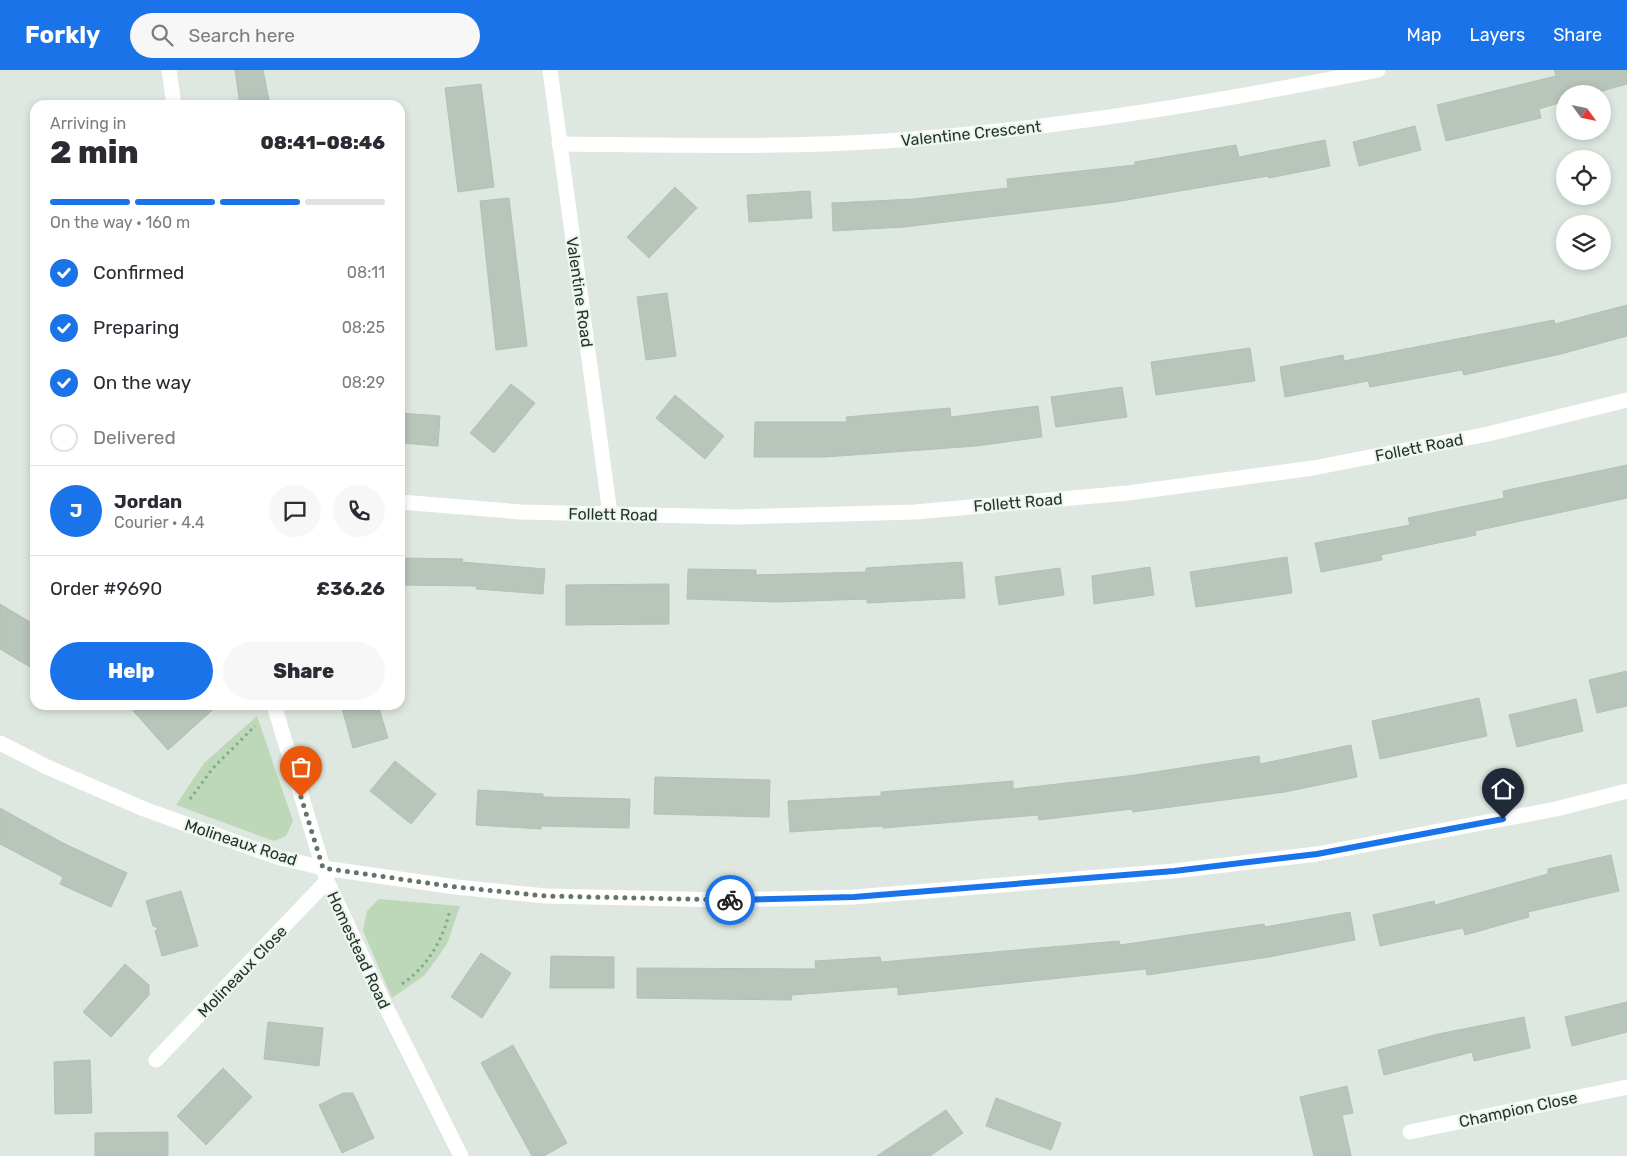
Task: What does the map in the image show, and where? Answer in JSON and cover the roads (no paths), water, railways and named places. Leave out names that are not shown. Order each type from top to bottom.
[{"type":"street","points":[[169,70],[173,100]]},
{"type":"street","name":"Valentine Road","points":[[550,70],[610,514]]},
{"type":"street","name":"Valentine Crescent","points":[[559,144],[757,146],[887,141],[1107,118],[1230,99],[1378,70]]},
{"type":"street","name":"Follett Road","points":[[405,502],[521,512],[737,517],[915,512],[1128,493],[1313,468],[1488,434],[1627,400]]},
{"type":"street","name":"Homestead Road","points":[[275,710],[325,874],[382,999],[461,1156]]},
{"type":"street","name":"Molineaux Road","points":[[0,743],[47,767],[176,821],[325,874],[546,896],[725,900],[854,897],[1174,871],[1317,854],[1556,809],[1627,791]]},
{"type":"street","name":"Molineaux Close","points":[[156,1060],[325,874]]},
{"type":"street","name":"Champion Close","points":[[1410,1132],[1627,1087]]}]
